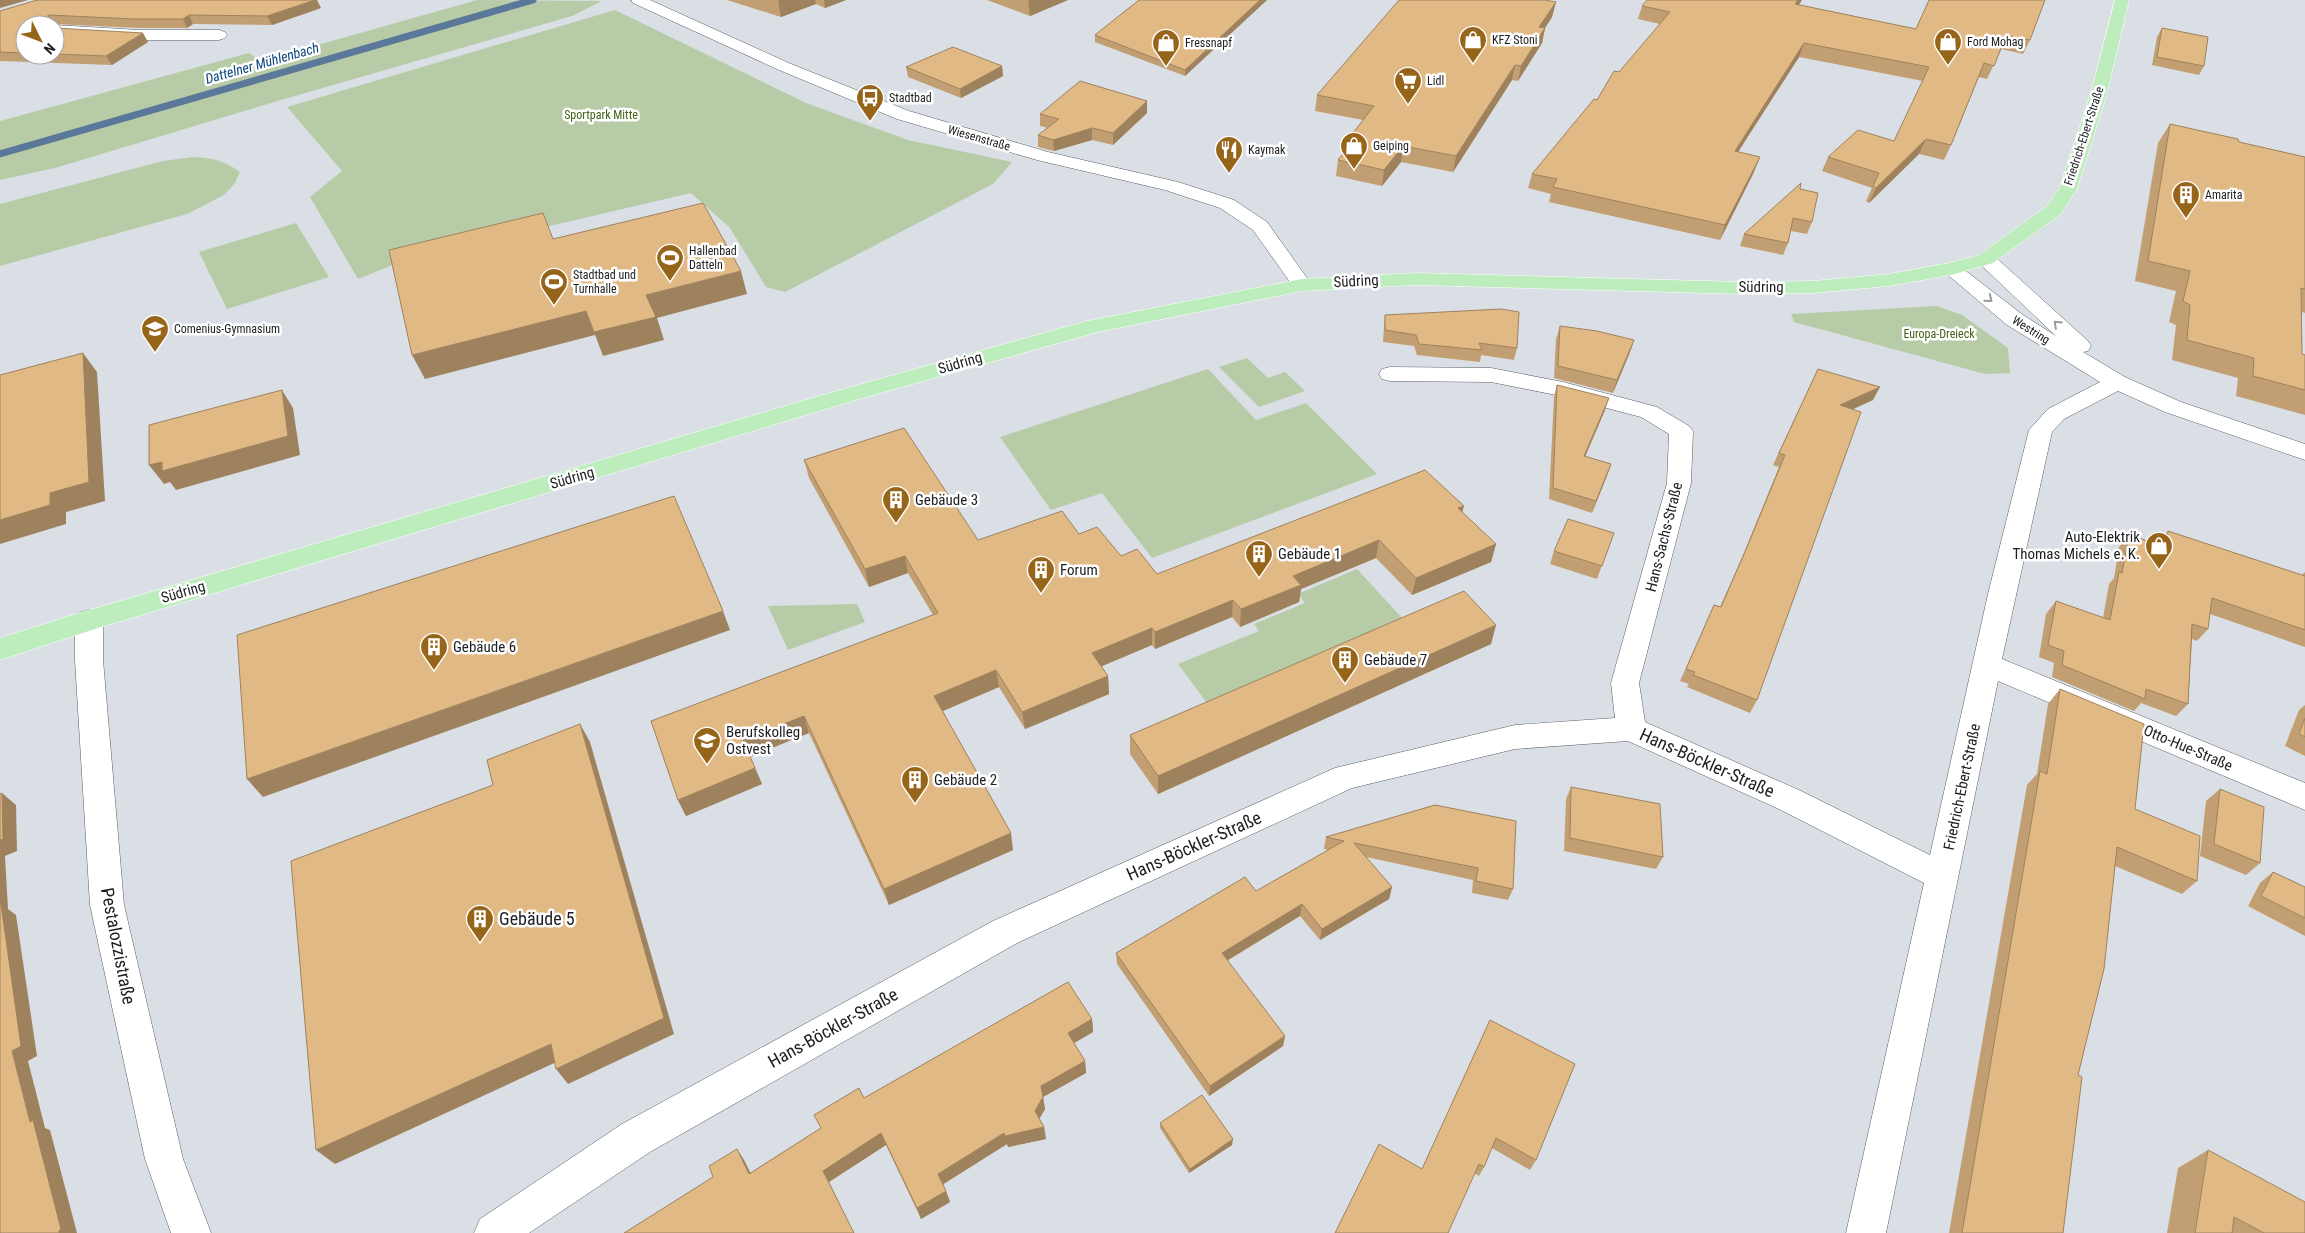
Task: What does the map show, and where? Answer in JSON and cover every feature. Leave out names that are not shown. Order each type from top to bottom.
[{"type":"main road","name":"Friedrich-Ebert-Straße","points":[[1951,269],[1986,258],[2054,210],[2068,189],[2099,93],[2122,0]]},
{"type":"main road","name":"Südring","points":[[0,649],[89,620],[848,395],[1095,326],[1302,285],[1416,279],[1742,288],[1813,287],[1889,280],[1951,269]]},
{"type":"street","name":"Wiesenstraße","points":[[638,0],[785,67],[903,115],[1043,156],[1180,188],[1227,204],[1260,226],[1302,285]]},
{"type":"street","points":[[65,31],[139,35],[219,35]]},
{"type":"street","name":"Westring","points":[[1986,258],[2117,382]]},
{"type":"street","name":"Westring","points":[[1951,269],[2014,320],[2117,382],[2173,407],[2305,452]]},
{"type":"street","name":"Hans-Sachs-Straße","points":[[1390,374],[1491,374],[1563,389],[1649,412],[1681,431],[1679,482],[1625,684],[1631,729]]},
{"type":"street","name":"Friedrich-Ebert-Straße","points":[[1866,1233],[1987,664],[2040,430],[2056,414],[2117,382]]},
{"type":"street","name":"Pestalozzistraße","points":[[89,620],[89,660],[107,905],[164,1160],[191,1233]]},
{"type":"street","name":"Otto-Hue-Straße","points":[[1987,664],[2305,798]]},
{"type":"street","name":"Hans-Böckler-Straße","points":[[494,1233],[636,1138],[1005,932],[1346,777],[1515,737],[1631,729],[1790,800],[1943,876]]},
{"type":"green space","points":[[477,0],[602,1],[572,16],[55,168],[0,180],[0,121],[249,53],[261,61]]},
{"type":"green space","name":"Sportpark Mitte","points":[[615,10],[806,103],[908,140],[1012,162],[993,184],[785,292],[766,287],[730,228],[691,193],[405,260],[358,279],[310,197],[342,171],[287,107]]},
{"type":"green space","points":[[194,157],[218,161],[234,168],[240,172],[235,183],[224,195],[187,214],[0,266],[0,204],[163,161]]},
{"type":"green space","points":[[296,223],[329,277],[227,309],[199,252]]},
{"type":"green space","name":"Europa-Dreieck","points":[[1937,306],[1962,315],[2008,348],[2010,373],[1985,374],[1794,322],[1791,314]]},
{"type":"green space","points":[[1247,358],[1268,378],[1285,372],[1305,391],[1259,407],[1219,367]]},
{"type":"green space","points":[[1208,369],[1256,420],[1306,403],[1377,474],[1152,558],[1102,493],[1051,510],[1000,437]]},
{"type":"green space","points":[[1357,569],[1403,619],[1207,703],[1178,664],[1259,631],[1254,624],[1305,603],[1298,594]]},
{"type":"green space","points":[[857,604],[865,622],[788,650],[768,606]]},
{"type":"building","points":[[37,0],[315,0],[267,16],[189,15],[183,19],[134,19],[65,15],[15,15],[15,53],[0,52],[0,11]]},
{"type":"building","points":[[1139,0],[1260,0],[1185,70],[1095,35]]},
{"type":"building","points":[[1399,0],[1545,0],[1556,2],[1539,27],[1545,28],[1521,66],[1515,65],[1456,156],[1403,146],[1384,170],[1338,160],[1359,135],[1353,133],[1374,106],[1317,95]]},
{"type":"building","points":[[1647,0],[1798,0],[1795,4],[1916,29],[1929,0],[2045,0],[2030,40],[2006,36],[1994,66],[1984,63],[1951,145],[1926,139],[1876,188],[1873,186],[1879,173],[1828,157],[1858,130],[1894,141],[1929,67],[1804,43],[1735,151],[1760,157],[1725,225],[1553,187],[1557,179],[1532,174],[1594,99],[1597,100],[1614,71],[1619,72],[1670,12],[1642,6]]},
{"type":"building","points":[[2162,28],[2208,37],[2204,66],[2157,57]]},
{"type":"building","points":[[65,29],[143,33],[106,56],[65,54]]},
{"type":"building","points":[[953,47],[1002,66],[960,89],[906,67]]},
{"type":"building","points":[[1080,81],[1147,101],[1113,133],[1092,128],[1053,140],[1038,135],[1059,119],[1040,114]]},
{"type":"building","points":[[2170,124],[2238,139],[2239,142],[2305,157],[2305,289],[2301,288],[2302,354],[2305,355],[2305,390],[2253,376],[2254,358],[2187,340],[2190,305],[2183,301],[2190,271],[2148,261]]},
{"type":"building","points":[[1801,183],[1800,189],[1818,193],[1812,222],[1793,218],[1788,243],[1744,234]]},
{"type":"building","name":"Stadtbad und Turnhalle","points":[[703,203],[741,271],[646,295],[656,317],[594,332],[586,311],[412,355],[389,250],[543,213],[553,239]]},
{"type":"building","points":[[1501,309],[1519,312],[1517,348],[1479,343],[1482,350],[1419,344],[1416,335],[1385,330],[1385,315]]},
{"type":"building","points":[[1560,326],[1597,331],[1634,340],[1617,380],[1558,366]]},
{"type":"building","points":[[83,353],[89,482],[50,493],[50,505],[0,520],[0,375]]},
{"type":"building","points":[[1818,369],[1880,387],[1840,405],[1861,412],[1757,700],[1693,675],[1695,672],[1686,669],[1714,605],[1721,607],[1785,455],[1779,453]]},
{"type":"building","points":[[1557,385],[1609,398],[1584,456],[1611,464],[1596,501],[1553,488]]},
{"type":"building","points":[[282,390],[288,436],[162,471],[162,462],[149,465],[149,425]]},
{"type":"building","points":[[904,428],[978,540],[1062,511],[1079,534],[1097,527],[1121,556],[1137,549],[1157,574],[1425,470],[1464,506],[1458,508],[1496,544],[1416,578],[1379,540],[1293,576],[1301,585],[1241,609],[1233,600],[1155,632],[1152,628],[1092,653],[1108,676],[1022,712],[996,670],[934,696],[1011,833],[884,889],[804,716],[743,740],[755,768],[678,800],[651,721],[938,613],[905,556],[865,569],[804,460]]},
{"type":"building","name":"Gebäude 6","points":[[674,496],[723,611],[247,779],[237,635]]},
{"type":"building","points":[[1568,519],[1614,533],[1602,566],[1554,551]]},
{"type":"building","points":[[2168,531],[2305,576],[2305,630],[2212,598],[2208,629],[2192,624],[2188,704],[2146,689],[2145,699],[2062,665],[2064,651],[2048,645],[2056,601],[2110,620],[2119,572],[2122,573],[2129,535],[2166,547]]},
{"type":"building","name":"Gebäude 7","points":[[1464,591],[1496,625],[1158,776],[1130,735]]},
{"type":"building","points":[[2060,689],[2144,724],[2135,809],[2200,836],[2197,881],[2117,847],[2104,969],[2078,1075],[2082,1077],[2063,1233],[1962,1233],[2040,771],[2047,774]]},
{"type":"building","points":[[2305,718],[2305,737],[2299,734]]},
{"type":"building","name":"Gebäude 5","points":[[580,724],[664,1018],[556,1069],[551,1044],[316,1150],[291,861],[493,785],[487,760]]},
{"type":"building","points":[[1571,787],[1660,804],[1663,857],[1570,838]]},
{"type":"building","points":[[2220,789],[2264,807],[2260,863],[2214,844]]},
{"type":"building","points":[[2,793],[3,839],[0,840],[0,794]]},
{"type":"building","points":[[1435,805],[1516,821],[1513,889],[1476,881],[1478,868],[1354,843],[1392,887],[1322,929],[1302,904],[1222,953],[1285,1036],[1210,1086],[1116,953],[1245,877],[1256,891],[1344,841],[1326,837]]},
{"type":"building","points":[[2273,872],[2305,887],[2305,918],[2261,896]]},
{"type":"building","points":[[0,904],[21,1046],[12,1051],[30,1122],[33,1120],[61,1229],[59,1233],[0,1233]]},
{"type":"building","points":[[1068,982],[1092,1019],[1068,1033],[1085,1061],[1041,1086],[1043,1097],[1035,1111],[1044,1127],[1005,1136],[1004,1133],[938,1174],[946,1191],[917,1208],[881,1133],[823,1171],[854,1233],[624,1233],[713,1177],[709,1166],[737,1149],[749,1174],[821,1128],[814,1115],[859,1088],[864,1098]]},
{"type":"building","points":[[1490,1020],[1575,1064],[1536,1160],[1496,1138],[1484,1167],[1479,1164],[1448,1233],[1335,1233],[1379,1144],[1422,1169]]},
{"type":"building","points":[[1202,1095],[1233,1139],[1190,1169],[1160,1123]]},
{"type":"building","points":[[2208,1150],[2305,1202],[2305,1233],[2264,1233],[2234,1217],[2232,1233],[2195,1233]]},
{"type":"waterway","name":"Dattelner Mühlenbach","points":[[0,154],[533,0]]},
{"type":"place","name":"KFZ Stoni","points":[[1473,64]]},
{"type":"place","name":"Ford Mohag","points":[[1948,66]]},
{"type":"place","name":"Fressnapf","points":[[1166,67]]},
{"type":"place","name":"Lidl","points":[[1408,105]]},
{"type":"place","name":"Stadtbad","points":[[870,122]]},
{"type":"place","name":"Geiping","points":[[1354,170]]},
{"type":"place","name":"Kaymak","points":[[1229,174]]},
{"type":"place","name":"Amarita","points":[[2186,219]]},
{"type":"place","name":"Hallenbad Datteln","points":[[670,282]]},
{"type":"place","name":"Stadtbad und Turnhalle","points":[[554,306]]},
{"type":"place","name":"Comenius-Gymnasium","points":[[155,353]]},
{"type":"place","name":"Gebäude 3","points":[[896,524]]},
{"type":"place","name":"Auto-Elektrik Thomas Michels e. K.","points":[[2159,570]]},
{"type":"place","name":"Gebäude 1","points":[[1259,578]]},
{"type":"place","name":"Forum","points":[[1041,594]]},
{"type":"place","name":"Gebäude 6","points":[[434,671]]},
{"type":"place","name":"Gebäude 7","points":[[1345,684]]},
{"type":"place","name":"Berufskolleg Ostvest","points":[[707,765]]},
{"type":"place","name":"Gebäude 2","points":[[915,804]]},
{"type":"place","name":"Gebäude 5","points":[[480,943]]}]
